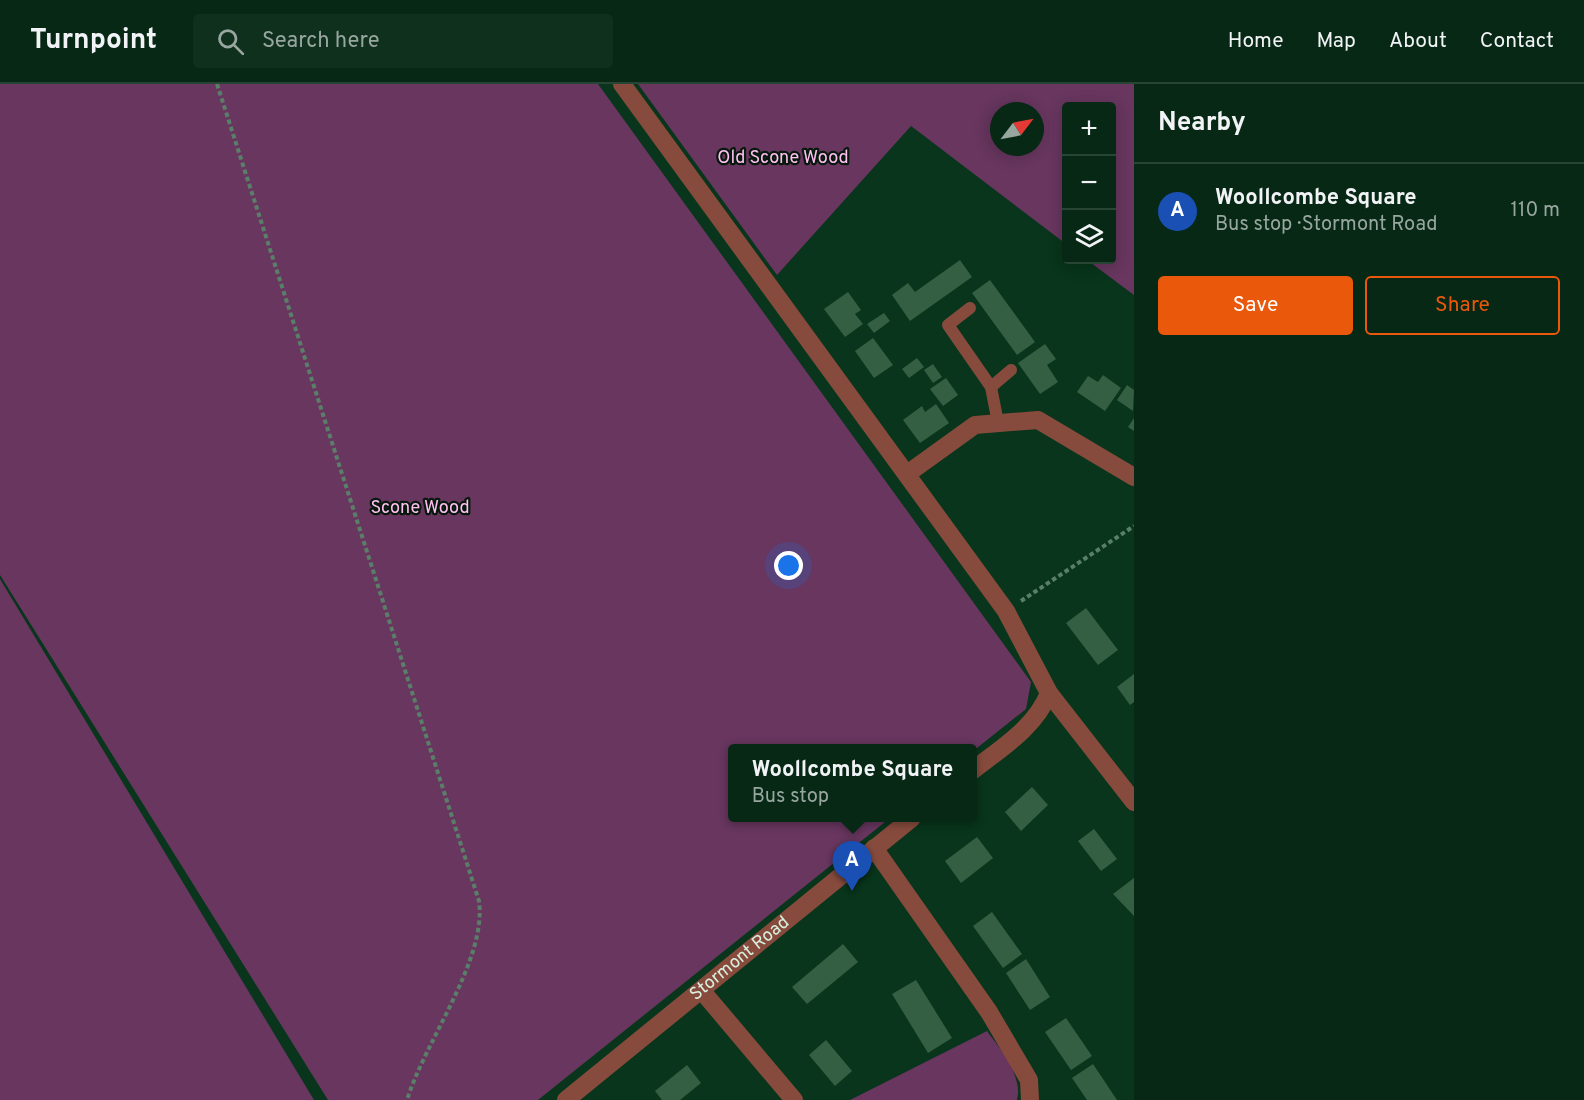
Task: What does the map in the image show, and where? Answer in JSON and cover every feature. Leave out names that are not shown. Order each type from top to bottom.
[{"type":"street","points":[[622,84],[1006,611],[1049,693],[1134,802]]},
{"type":"street","points":[[907,474],[975,425],[1038,420],[1134,477]]},
{"type":"street","points":[[977,767],[1028,727],[1041,712],[1049,693]]},
{"type":"street","name":"Stormont Road","points":[[566,1100],[907,822]]},
{"type":"street","points":[[874,848],[989,1012],[1029,1080],[1030,1100]]},
{"type":"street","points":[[702,991],[794,1100]]},
{"type":"lane","points":[[970,308],[948,325],[991,387],[998,423]]},
{"type":"lane","points":[[991,387],[1011,370]]},
{"type":"path","points":[[217,84],[479,901],[482,921],[471,957],[407,1100]]},
{"type":"path","points":[[1006,611],[1134,526]]},
{"type":"green space","name":"Scone Wood","points":[[0,84],[598,84],[1031,682],[1026,709],[977,748],[977,744],[728,744],[728,822],[885,822],[538,1100],[328,1100],[0,575]]},
{"type":"green space","name":"Old Scone Wood","points":[[638,84],[1134,84],[1134,295],[1092,264],[1116,264],[1116,102],[1062,102],[1062,241],[911,126],[777,275]]},
{"type":"green space","points":[[0,579],[314,1100],[0,1100]]},
{"type":"green space","points":[[987,1031],[1014,1073],[1018,1091],[1017,1100],[850,1100]]},
{"type":"building","points":[[960,260],[972,277],[910,321],[892,295],[908,283],[915,292]]},
{"type":"building","points":[[990,280],[1035,342],[1017,355],[972,293]]},
{"type":"building","points":[[848,292],[861,310],[855,314],[863,324],[845,337],[824,309]]},
{"type":"building","points":[[884,313],[890,321],[874,333],[867,324]]},
{"type":"building","points":[[873,338],[893,365],[874,378],[855,351]]},
{"type":"building","points":[[1045,344],[1056,359],[1047,365],[1058,382],[1040,394],[1018,363]]},
{"type":"building","points":[[917,358],[924,367],[909,378],[902,369]]},
{"type":"building","points":[[933,364],[942,377],[933,383],[924,370]]},
{"type":"building","points":[[1103,375],[1121,388],[1105,411],[1077,392],[1088,376],[1098,382]]},
{"type":"building","points":[[946,378],[958,395],[943,406],[930,389]]},
{"type":"building","points":[[1127,385],[1134,390],[1133,411],[1117,400]]},
{"type":"building","points":[[936,404],[949,423],[920,443],[903,420],[922,406],[925,412]]},
{"type":"building","points":[[1134,418],[1134,431],[1128,427]]},
{"type":"building","points":[[1086,608],[1118,650],[1098,665],[1066,623]]},
{"type":"building","points":[[1134,674],[1134,702],[1130,705],[1117,687]]},
{"type":"building","points":[[1032,787],[1048,805],[1021,831],[1005,812]]},
{"type":"building","points":[[1094,829],[1117,859],[1101,871],[1078,841]]},
{"type":"building","points":[[977,837],[993,858],[961,883],[945,861]]},
{"type":"building","points":[[1134,878],[1134,916],[1113,894]]},
{"type":"building","points":[[992,912],[1022,954],[1003,968],[973,926]]},
{"type":"building","points":[[843,944],[858,962],[807,1004],[792,987]]},
{"type":"building","points":[[1026,959],[1050,997],[1030,1010],[1006,973]]},
{"type":"building","points":[[916,980],[952,1038],[928,1053],[892,994]]},
{"type":"building","points":[[1066,1018],[1092,1056],[1071,1070],[1045,1032]]},
{"type":"building","points":[[826,1040],[852,1071],[835,1086],[809,1055]]},
{"type":"building","points":[[1093,1064],[1117,1100],[1087,1100],[1072,1078]]},
{"type":"building","points":[[687,1065],[701,1083],[680,1100],[662,1100],[655,1091]]},
{"type":"place","name":"Woollcombe Square","points":[[852,891]]}]
